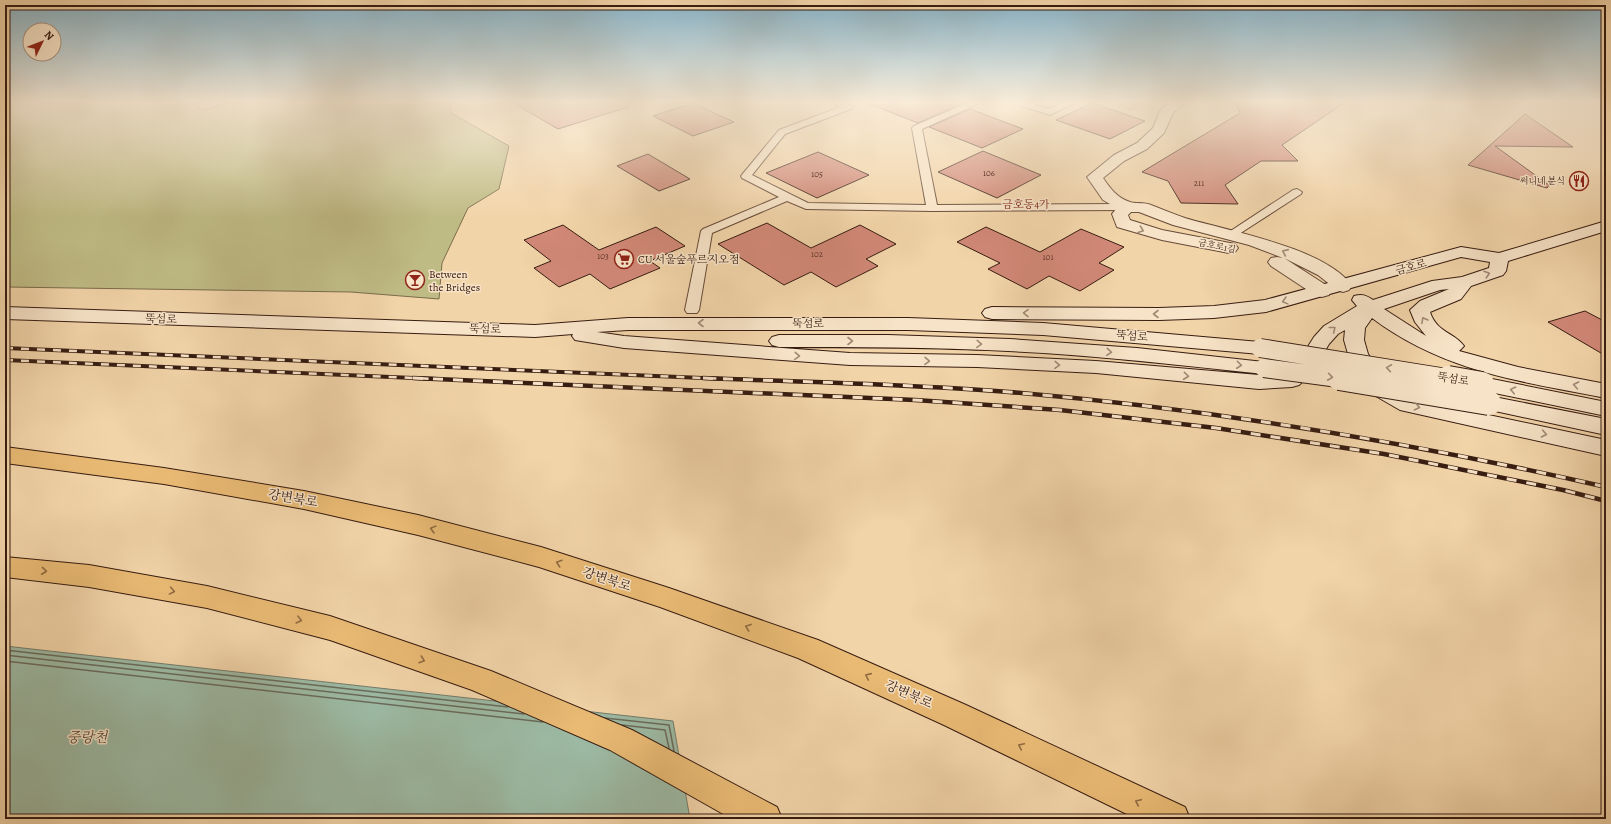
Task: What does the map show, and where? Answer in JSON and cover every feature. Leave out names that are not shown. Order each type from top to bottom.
[{"type":"highway","name":"강변북로","points":[[5,455],[164,476],[304,500],[418,524],[541,557],[669,599],[808,649],[955,715],[1173,819]]},
{"type":"highway","points":[[5,567],[89,576],[207,597],[330,628],[481,680],[622,740],[765,819]]},
{"type":"main road","name":"금호로1길","points":[[1149,139],[1142,146],[1119,158],[1095,177],[1109,197],[1127,207],[1141,207],[1179,221],[1262,243],[1303,260],[1324,271],[1409,335],[1432,347],[1482,364],[1545,379]]},
{"type":"main road","name":"금호로1길","points":[[1127,207],[1120,214],[1123,223],[1142,231],[1161,236],[1205,243],[1255,254],[1281,264],[1322,291]]},
{"type":"main road","name":"금호로","points":[[535,330],[628,308],[692,310],[1159,314],[1214,312],[1266,306],[1462,252],[1500,258],[1606,226]]},
{"type":"main road","points":[[535,330],[624,342],[850,359],[1096,367],[1259,382],[1292,380],[1305,368],[1321,341],[1331,330],[1370,307],[1438,285],[1464,282],[1497,271],[1500,258]]},
{"type":"main road","points":[[1391,272],[1370,307],[1355,328],[1354,340],[1358,354],[1382,390],[1408,405],[1606,448]]},
{"type":"main road","points":[[1464,282],[1454,295],[1427,305],[1420,310],[1422,319],[1430,329],[1444,340],[1466,352],[1545,379],[1606,391]]},
{"type":"main road","points":[[1322,291],[1370,307]]},
{"type":"main road","name":"뚝섬로","points":[[5,313],[535,330],[628,324],[908,324],[1104,334],[1262,358],[1362,381],[1486,394],[1606,409]]},
{"type":"main road","name":"뚝섬로","points":[[624,342],[933,342],[1106,352],[1262,358]]},
{"type":"main road","name":"뚝섬로","points":[[1486,394],[1606,427]]},
{"type":"lane","points":[[776,139],[746,176],[806,206],[932,208],[1127,207]]},
{"type":"lane","points":[[919,139],[932,208]]},
{"type":"lane","points":[[1232,234],[1297,192]]},
{"type":"lane","points":[[692,310],[707,231],[787,197]]},
{"type":"shaded area","points":[[5,139],[497,139],[509,146],[499,189],[468,208],[442,263],[439,299],[351,292],[5,287]]},
{"type":"water","name":"중랑천","points":[[5,646],[673,721],[690,819],[5,819]]},
{"type":"building","points":[[960,139],[1000,139],[982,148]]},
{"type":"building","points":[[1196,139],[1290,139],[1282,145],[1298,161],[1261,161],[1225,185],[1238,204],[1181,203],[1168,181],[1142,172]]},
{"type":"building","points":[[1497,139],[1562,139],[1573,147],[1495,146],[1549,185],[1547,188],[1468,165]]},
{"type":"building","points":[[983,151],[1041,175],[997,198],[938,172]]},
{"type":"building","points":[[818,152],[869,175],[817,198],[766,173]]},
{"type":"building","points":[[648,154],[690,179],[659,191],[617,166]]},
{"type":"building","points":[[767,223],[811,248],[860,225],[896,244],[866,259],[878,266],[836,287],[811,272],[784,285],[718,244]]},
{"type":"building","points":[[563,225],[599,250],[656,227],[685,246],[650,261],[660,268],[610,289],[590,274],[559,287],[534,268],[551,261],[524,240]]},
{"type":"building","points":[[986,227],[1040,252],[1081,229],[1124,247],[1099,263],[1114,270],[1080,291],[1049,276],[1027,289],[988,269],[1000,263],[957,242]]},
{"type":"building","points":[[1585,311],[1606,322],[1606,356],[1548,322]]},
{"type":"railway","points":[[5,348],[726,379]]},
{"type":"railway","points":[[5,360],[436,379]]},
{"type":"railway","points":[[413,378],[915,400],[1060,410],[1216,428],[1384,454],[1563,490],[1606,501]]},
{"type":"railway","points":[[703,378],[971,389],[1085,399],[1160,408],[1309,429],[1384,442],[1606,487]]},
{"type":"place","name":"써니네 분식","points":[[1579,181]]},
{"type":"place","name":"CU 서울숲푸르지오점","points":[[624,259]]},
{"type":"place","name":"Between the Bridges","points":[[415,280]]},
{"type":"district","name":"금호동4가","points":[[1026,204]]}]
